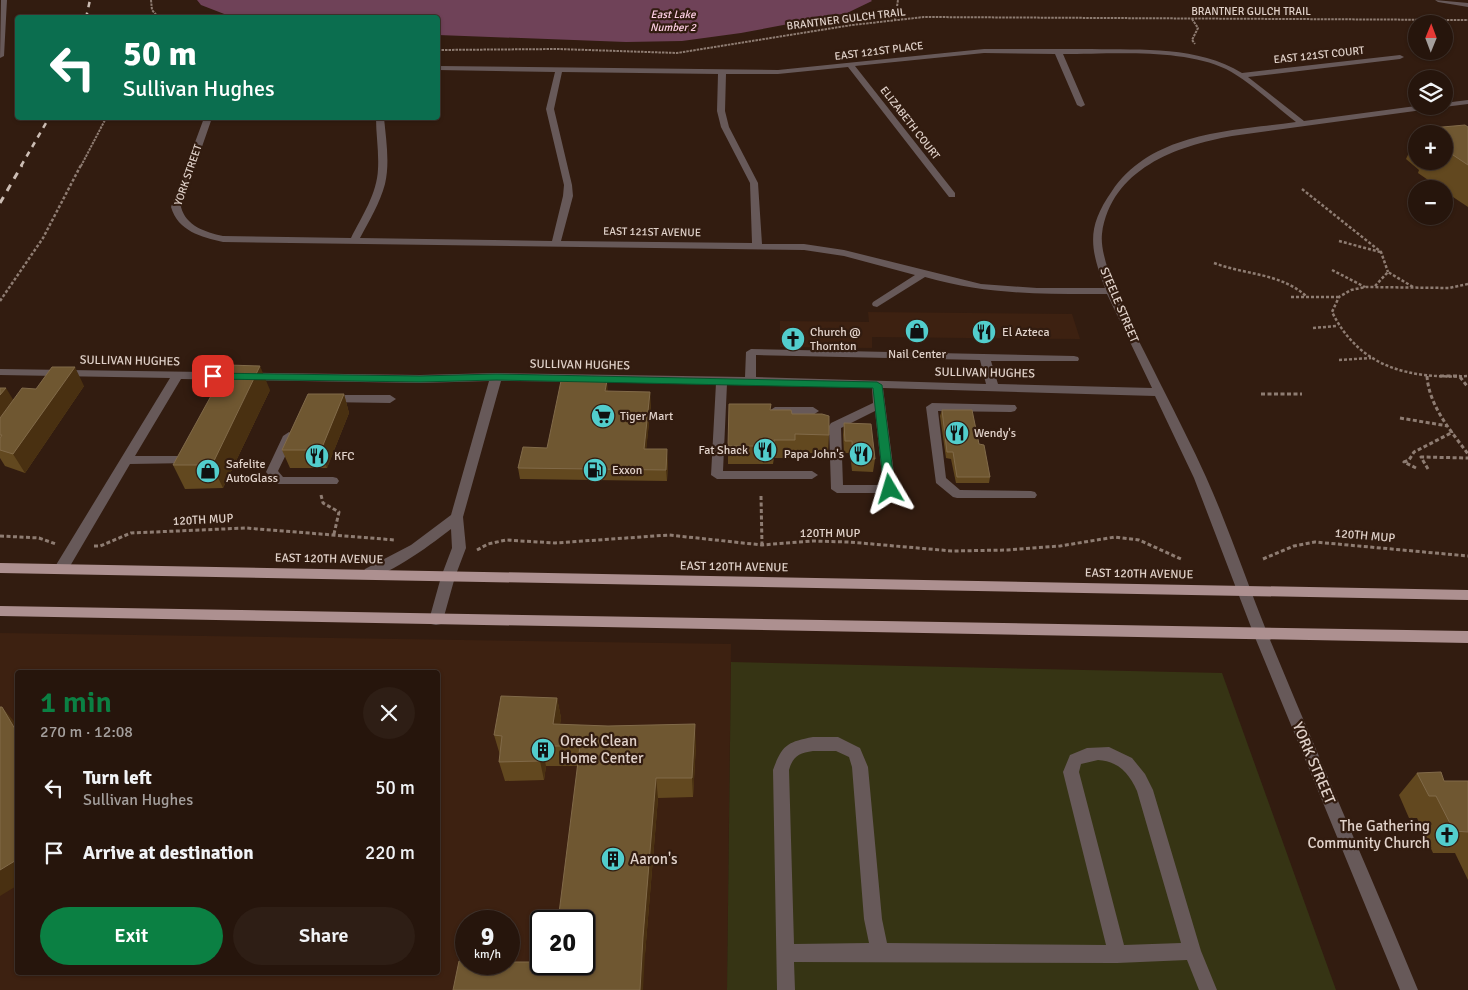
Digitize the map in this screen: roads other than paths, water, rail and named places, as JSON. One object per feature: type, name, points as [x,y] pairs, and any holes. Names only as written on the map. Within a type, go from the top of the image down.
[{"type":"main road","name":"EAST 120TH AVENUE","points":[[0,568],[1468,595]]},
{"type":"main road","points":[[0,611],[1468,638]]},
{"type":"street","points":[[0,56],[4,0]]},
{"type":"street","points":[[1438,0],[1468,5]]},
{"type":"street","points":[[1058,51],[1081,106]]},
{"type":"street","name":"EAST 121ST PLACE","points":[[440,68],[722,72],[800,71],[971,52],[1156,52],[1208,60],[1241,75],[1302,123]]},
{"type":"street","name":"EAST 121ST COURT","points":[[1241,75],[1400,57]]},
{"type":"street","name":"ELIZABETH COURT","points":[[850,66],[952,195]]},
{"type":"street","points":[[556,243],[568,196],[568,185],[550,109],[559,69]]},
{"type":"street","points":[[722,72],[720,110],[725,127],[754,183],[757,246]]},
{"type":"street","points":[[1453,104],[1468,102]]},
{"type":"street","name":"STEELE STREET","points":[[1244,591],[1203,486],[1111,291],[1102,266],[1097,237],[1100,222],[1107,203],[1131,175],[1155,156],[1186,144],[1226,135],[1302,123],[1408,110]]},
{"type":"street","name":"YORK STREET","points":[[190,228],[181,221],[176,213],[176,202],[207,120]]},
{"type":"street","points":[[354,241],[378,192],[383,175],[380,120]]},
{"type":"street","name":"EAST 121ST AVENUE","points":[[190,228],[215,238],[237,240],[804,247],[841,251],[965,284],[1002,289],[1111,291]]},
{"type":"street","points":[[878,304],[923,274]]},
{"type":"street","points":[[750,381],[751,352],[1074,359]]},
{"type":"street","points":[[985,357],[993,387]]},
{"type":"street","name":"SULLIVAN HUGHES","points":[[0,372],[178,375],[228,380],[496,377],[722,380],[1159,392]]},
{"type":"street","points":[[38,388],[49,373]]},
{"type":"street","points":[[61,569],[178,375]]},
{"type":"street","points":[[436,620],[448,577],[459,548],[457,517],[496,377]]},
{"type":"street","points":[[722,380],[724,411],[717,475],[812,474]]},
{"type":"street","points":[[877,385],[880,404],[890,489],[837,489],[835,426],[880,404]]},
{"type":"street","points":[[315,398],[390,399]]},
{"type":"street","points":[[1011,408],[932,407],[940,480],[956,494],[1032,495]]},
{"type":"street","points":[[766,411],[813,411]]},
{"type":"street","points":[[296,421],[272,472],[280,481],[333,481]]},
{"type":"street","points":[[127,460],[187,460],[196,444]]},
{"type":"street","points":[[370,574],[418,548],[457,517]]},
{"type":"street","name":"YORK STREET","points":[[1244,591],[1409,990]]},
{"type":"street","points":[[786,990],[780,770],[786,755],[796,747],[813,744],[838,744],[855,753],[860,767],[874,920],[880,952]]},
{"type":"street","points":[[1117,954],[1071,772],[1075,760],[1087,754],[1113,754],[1129,764],[1138,775],[1145,790],[1192,952],[1208,990]]},
{"type":"street","points":[[786,953],[1117,954],[1192,952]]},
{"type":"water","name":"East Lake Number 2","points":[[197,0],[872,1],[847,13],[741,33],[682,41],[626,42],[440,35],[440,15],[227,15],[201,5]]},
{"type":"railway","points":[[87,15],[90,0]]},
{"type":"railway","points":[[21,166],[48,120]]},
{"type":"railway","points":[[0,203],[22,165]]},
{"type":"place","name":"Nail Center","points":[[917,331]]},
{"type":"place","name":"El Azteca","points":[[984,332]]},
{"type":"place","name":"Church @ Thornton","points":[[793,339]]},
{"type":"place","name":"Tiger Mart","points":[[603,416]]},
{"type":"place","name":"Wendy's","points":[[957,433]]},
{"type":"place","name":"Fat Shack","points":[[765,450]]},
{"type":"place","name":"Papa John's","points":[[861,454]]},
{"type":"place","name":"KFC","points":[[317,456]]},
{"type":"place","name":"Exxon","points":[[595,470]]},
{"type":"place","name":"Safelite AutoGlass","points":[[208,471]]},
{"type":"place","name":"Oreck Clean Home Center","points":[[543,750]]},
{"type":"place","name":"The Gathering Community Church","points":[[1447,835]]},
{"type":"place","name":"Aaron's","points":[[613,859]]}]
